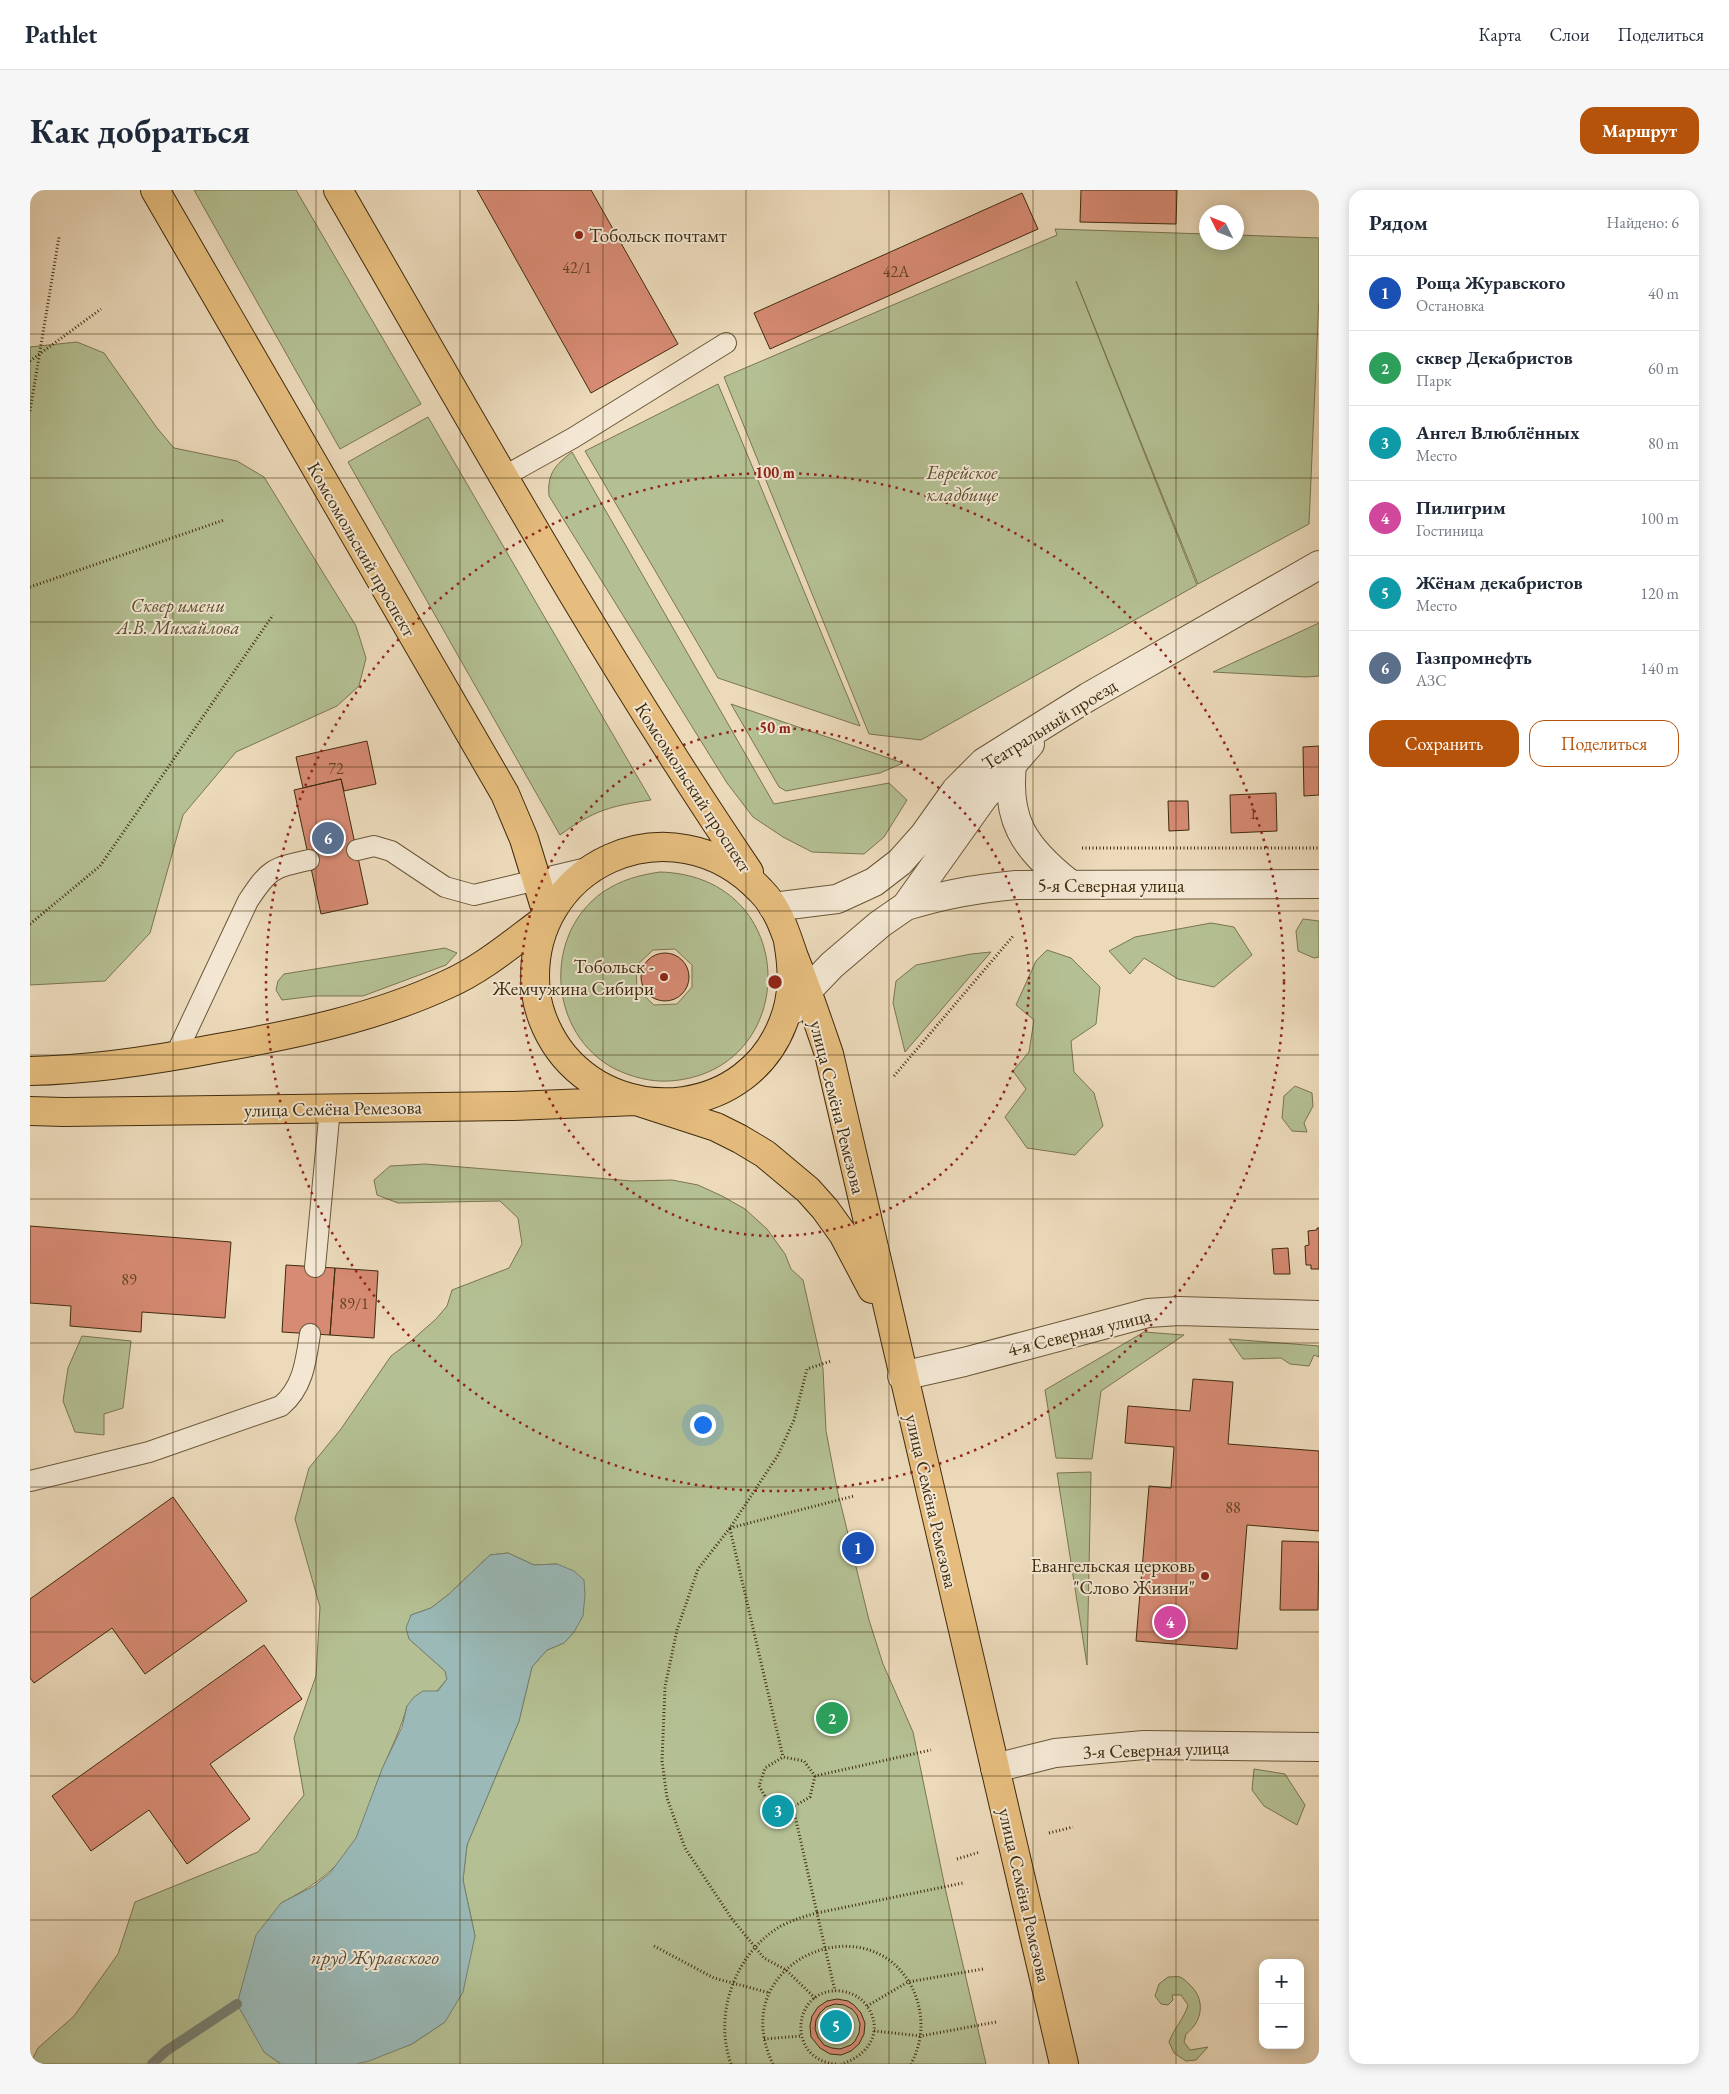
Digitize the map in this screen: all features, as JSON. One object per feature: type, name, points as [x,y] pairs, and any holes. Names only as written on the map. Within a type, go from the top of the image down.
[{"type":"main road","name":"Комсомольский проспект","points":[[154,190],[505,794],[524,839],[548,917]]},
{"type":"main road","name":"Комсомольский проспект","points":[[338,190],[503,477],[661,740],[768,899],[788,940]]},
{"type":"main road","points":[[768,899],[727,862],[706,853],[684,848],[661,846],[637,849],[615,856],[595,866],[576,880],[561,897],[548,917],[536,953],[537,1002],[545,1025],[556,1047],[572,1066],[591,1082],[613,1093],[716,1127],[765,1154],[808,1190],[843,1234],[866,1273],[894,1340]]},
{"type":"main road","points":[[30,1071],[63,1071],[175,1056],[292,1035],[374,1012],[426,993],[469,973],[548,917]]},
{"type":"main road","points":[[636,1101],[670,1104],[694,1100],[716,1092],[738,1080],[756,1065],[771,1046],[783,1024],[790,1001],[792,977],[788,940]]},
{"type":"main road","name":"улица Семёна Ремезова","points":[[788,940],[829,1054],[902,1376],[1064,2064]]},
{"type":"main road","name":"улица Семёна Ремезова","points":[[30,1111],[514,1106],[636,1101]]},
{"type":"street","name":"Театральный проезд","points":[[768,899],[836,899],[874,882],[900,862],[924,835],[956,790],[984,762],[1014,754],[1045,726],[1088,697],[1319,565]]},
{"type":"street","points":[[1014,754],[1011,788],[1015,817],[1028,846],[1070,884]]},
{"type":"street","points":[[783,1024],[807,991],[837,960],[880,924],[906,906],[1014,754]]},
{"type":"street","name":"5-я Северная улица","points":[[906,906],[943,895],[975,889],[1016,885],[1319,884]]},
{"type":"street","name":"4-я Северная улица","points":[[902,1376],[964,1362],[1148,1313],[1179,1311],[1319,1315]]},
{"type":"street","name":"3-я Северная улица","points":[[995,1768],[1055,1753],[1144,1745],[1319,1747]]},
{"type":"lane","points":[[503,477],[573,438],[726,343]]},
{"type":"lane","points":[[357,850],[374,846],[391,851],[445,887],[474,896],[595,866]]},
{"type":"lane","points":[[175,1056],[248,901],[263,878],[280,866],[310,860]]},
{"type":"lane","points":[[315,1267],[330,1108]]},
{"type":"lane","points":[[30,1481],[148,1452],[281,1406],[292,1397],[298,1384],[310,1334]]},
{"type":"path","points":[[30,411],[59,237]]},
{"type":"path","points":[[30,361],[101,309]]},
{"type":"path","points":[[30,587],[224,520]]},
{"type":"path","points":[[30,924],[100,866],[273,615]]},
{"type":"path","points":[[1082,848],[1319,848]]},
{"type":"path","points":[[894,1076],[1014,935]]},
{"type":"path","points":[[815,1998],[786,1970],[764,1958],[732,1919],[685,1848],[667,1798],[662,1761],[665,1687],[676,1630],[698,1569],[730,1528],[778,1455],[794,1420],[807,1369],[830,1361]]},
{"type":"path","points":[[730,1528],[854,1496]]},
{"type":"path","points":[[730,1528],[783,1757]]},
{"type":"path","points":[[815,1776],[931,1750]]},
{"type":"path","points":[[783,1757],[804,1761],[815,1776],[810,1797],[792,1807],[770,1803],[760,1786],[765,1768],[783,1757]]},
{"type":"path","points":[[792,1807],[835,1991]]},
{"type":"path","points":[[1049,1833],[1073,1827]]},
{"type":"path","points":[[957,1859],[980,1852]]},
{"type":"path","points":[[731,2064],[726,2045],[725,2018],[733,1983],[742,1966],[756,1948],[780,1927],[817,1913],[963,1883]]},
{"type":"path","points":[[654,1946],[714,1978],[770,1993]]},
{"type":"path","points":[[772,2064],[764,2039],[763,2020],[770,1993],[786,1970],[800,1958],[825,1948],[846,1946],[873,1953],[897,1968],[908,1982],[920,2008],[921,2036],[912,2064]]},
{"type":"path","points":[[867,2006],[908,1982],[983,1969]]},
{"type":"path","points":[[836,2064],[827,2064],[806,2048],[801,2036],[800,2026],[802,2015],[815,1998],[835,1991],[848,1992],[859,1997],[867,2006],[873,2018],[874,2031],[870,2043],[863,2054],[852,2061],[841,2064]]},
{"type":"path","points":[[874,2031],[921,2036],[996,2022]]},
{"type":"path","points":[[764,2039],[801,2036]]},
{"type":"green space","points":[[194,190],[296,190],[421,404],[340,449]]},
{"type":"green space","name":"Еврейское кладбище","points":[[1055,229],[1199,234],[1199,250],[1244,250],[1244,235],[1319,238],[1319,297],[1309,524],[1198,584],[1076,281],[1197,585],[921,740],[869,734],[724,377],[1057,235]]},
{"type":"green space","name":"Сквер имени А.В. Михайлова","points":[[77,342],[104,353],[157,428],[174,448],[237,461],[264,477],[356,626],[366,658],[359,686],[337,706],[236,752],[183,815],[150,933],[105,981],[30,985],[30,347]]},
{"type":"green space","points":[[718,384],[860,726],[718,678],[585,451]]},
{"type":"green space","points":[[428,417],[651,800],[603,810],[560,835],[348,462]]},
{"type":"green space","points":[[572,452],[774,804],[889,783],[907,800],[884,837],[864,854],[812,852],[783,837],[753,817],[727,783],[549,496],[549,482],[553,471]]},
{"type":"green space","points":[[1319,623],[1319,676],[1213,672]]},
{"type":"green space","points":[[731,704],[903,763],[880,773],[786,791],[779,787]]},
{"type":"green space","points":[[660,872],[707,882],[740,905],[761,938],[768,975],[762,1012],[744,1046],[713,1070],[669,1081],[648,1080],[628,1074],[615,1069],[593,1053],[576,1033],[566,1009],[561,984],[562,958],[570,933],[583,911],[603,892],[617,884],[637,876]],"holes":[[[675,949],[692,965],[692,987],[677,1004],[654,1005],[637,989],[636,966],[653,950]]]},
{"type":"green space","points":[[1303,919],[1319,921],[1319,957],[1314,958],[1298,951],[1296,931]]},
{"type":"green space","points":[[1211,923],[1234,927],[1252,955],[1214,987],[1178,979],[1144,958],[1130,974],[1109,951],[1135,937]]},
{"type":"green space","points":[[445,948],[457,953],[446,965],[363,996],[315,996],[282,1000],[276,990],[278,981],[284,974]]},
{"type":"green space","points":[[1047,950],[1071,958],[1100,987],[1096,1024],[1071,1041],[1074,1072],[1094,1093],[1103,1126],[1075,1155],[1027,1148],[1005,1117],[1026,1089],[1013,1071],[1029,1052],[1034,1020],[1016,1005],[1036,961]]},
{"type":"green space","points":[[991,952],[905,1052],[893,1003],[896,981],[916,965]]},
{"type":"green space","points":[[1295,1086],[1312,1093],[1313,1106],[1304,1123],[1307,1132],[1292,1131],[1282,1118],[1284,1096]]},
{"type":"green space","points":[[425,1164],[632,1181],[672,1180],[698,1185],[745,1209],[767,1229],[785,1254],[791,1269],[803,1280],[823,1369],[826,1431],[837,1489],[869,1620],[883,1664],[913,1732],[946,1892],[986,2064],[356,2064],[412,2044],[445,2022],[475,1936],[463,1880],[467,1845],[519,1721],[532,1667],[547,1650],[564,1643],[574,1632],[557,1564],[534,1565],[508,1553],[490,1555],[449,1594],[431,1608],[411,1615],[409,1639],[445,1671],[447,1679],[437,1691],[407,1706],[363,1824],[348,1851],[332,1869],[314,1884],[281,1903],[264,2052],[281,2064],[30,2064],[38,2048],[74,2016],[118,1954],[135,1902],[258,1852],[304,1795],[294,1738],[316,1676],[320,1607],[295,1519],[309,1468],[341,1429],[391,1356],[436,1319],[447,1306],[452,1290],[509,1268],[522,1244],[518,1218],[500,1201],[398,1203],[377,1195],[374,1180],[390,1166]]},
{"type":"green space","points":[[1144,1332],[1184,1335],[1101,1391],[1092,1459],[1056,1458],[1045,1390]]},
{"type":"green space","points":[[82,1336],[131,1341],[123,1408],[104,1414],[104,1435],[75,1432],[63,1401],[68,1368]]},
{"type":"green space","points":[[1229,1339],[1319,1346],[1319,1357],[1314,1355],[1309,1366],[1290,1364],[1281,1358],[1243,1359]]},
{"type":"green space","points":[[1091,1472],[1087,1665],[1057,1473]]},
{"type":"green space","points":[[1254,1769],[1285,1774],[1305,1805],[1297,1825],[1264,1806],[1252,1790]]},
{"type":"green space","points":[[1168,1977],[1182,1978],[1198,1996],[1200,2003],[1199,2016],[1192,2029],[1186,2034],[1184,2042],[1190,2050],[1208,2047],[1196,2060],[1186,2061],[1174,2053],[1169,2042],[1188,2005],[1181,1995],[1172,1995],[1173,2000],[1168,2005],[1161,2004],[1155,1996],[1159,1984]]},
{"type":"water","name":"пруд Журавского","points":[[508,1553],[534,1565],[557,1564],[574,1571],[584,1580],[583,1616],[574,1632],[564,1643],[547,1650],[532,1667],[519,1721],[467,1845],[463,1880],[475,1936],[463,1992],[445,2022],[412,2044],[369,2061],[356,2064],[281,2064],[264,2052],[237,2004],[256,1935],[281,1903],[314,1886],[330,1873],[356,1838],[382,1769],[402,1727],[407,1706],[414,1697],[423,1691],[438,1691],[447,1679],[445,1671],[409,1639],[406,1628],[411,1615],[431,1608],[449,1594],[490,1555]]},
{"type":"building","points":[[477,190],[591,190],[678,344],[591,393]]},
{"type":"building","points":[[1081,190],[1177,190],[1176,224],[1080,222]]},
{"type":"building","points":[[1022,193],[1038,229],[770,349],[754,313]]},
{"type":"building","points":[[367,741],[376,784],[344,791],[341,779],[303,788],[296,757]]},
{"type":"building","points":[[1319,746],[1319,795],[1304,796],[1303,747]]},
{"type":"building","points":[[341,779],[368,904],[321,914],[294,790]]},
{"type":"building","points":[[1276,793],[1277,831],[1231,833],[1230,795]]},
{"type":"building","points":[[1168,801],[1188,801],[1189,830],[1169,831]]},
{"type":"building","points":[[665,953],[674,955],[682,960],[687,968],[689,977],[687,986],[682,994],[674,999],[665,1001],[656,999],[648,994],[643,986],[641,977],[643,968],[648,960],[656,955]]},
{"type":"building","points":[[30,1226],[231,1242],[225,1318],[142,1312],[141,1332],[70,1326],[71,1306],[30,1303]]},
{"type":"building","points":[[1319,1228],[1319,1269],[1311,1269],[1311,1265],[1306,1265],[1305,1246],[1309,1245],[1308,1231],[1317,1230]]},
{"type":"building","points":[[1288,1248],[1290,1274],[1274,1274],[1272,1249]]},
{"type":"building","points":[[286,1265],[335,1268],[330,1335],[282,1332]]},
{"type":"building","points":[[335,1268],[378,1271],[374,1338],[330,1335]]},
{"type":"building","points":[[1193,1379],[1233,1382],[1228,1444],[1319,1451],[1319,1531],[1247,1525],[1237,1649],[1136,1641],[1149,1486],[1171,1488],[1174,1447],[1125,1443],[1128,1406],[1190,1411]]},
{"type":"building","points":[[173,1497],[247,1601],[145,1674],[112,1628],[34,1683],[30,1678],[30,1599]]},
{"type":"building","points":[[858,1534],[865,1561],[857,1563],[850,1536]]},
{"type":"building","points":[[1282,1541],[1319,1542],[1318,1610],[1280,1610]]},
{"type":"building","points":[[264,1645],[302,1699],[210,1764],[250,1819],[187,1864],[149,1810],[91,1851],[52,1796]]},
{"type":"building","points":[[837,1999],[848,2001],[861,2013],[865,2023],[864,2034],[859,2044],[851,2051],[841,2055],[830,2054],[820,2048],[811,2037],[810,2026],[812,2016],[818,2007],[827,2001]],"holes":[[[835,2004],[844,2005],[852,2009],[857,2015],[860,2024],[859,2033],[851,2045],[840,2049],[824,2045],[815,2029],[816,2020],[826,2007]]]},
{"type":"waterway","points":[[152,2064],[166,2051],[237,2004]]},
{"type":"place","name":"Тобольск почтамт","points":[[579,235]]},
{"type":"place","name":"Газпромнефть","points":[[328,838]]},
{"type":"place","name":"Тобольск - Жемчужина Сибири","points":[[664,977]]},
{"type":"place","name":"Роща Журавского","points":[[858,1548]]},
{"type":"place","name":"Евангельская церковь \"Слово Жизни\"","points":[[1205,1576]]},
{"type":"place","name":"Пилигрим","points":[[1170,1622]]},
{"type":"place","name":"сквер Декабристов","points":[[832,1718]]},
{"type":"place","name":"Ангел Влюблённых","points":[[778,1811]]},
{"type":"place","name":"Жёнам декабристов","points":[[836,2026]]}]
